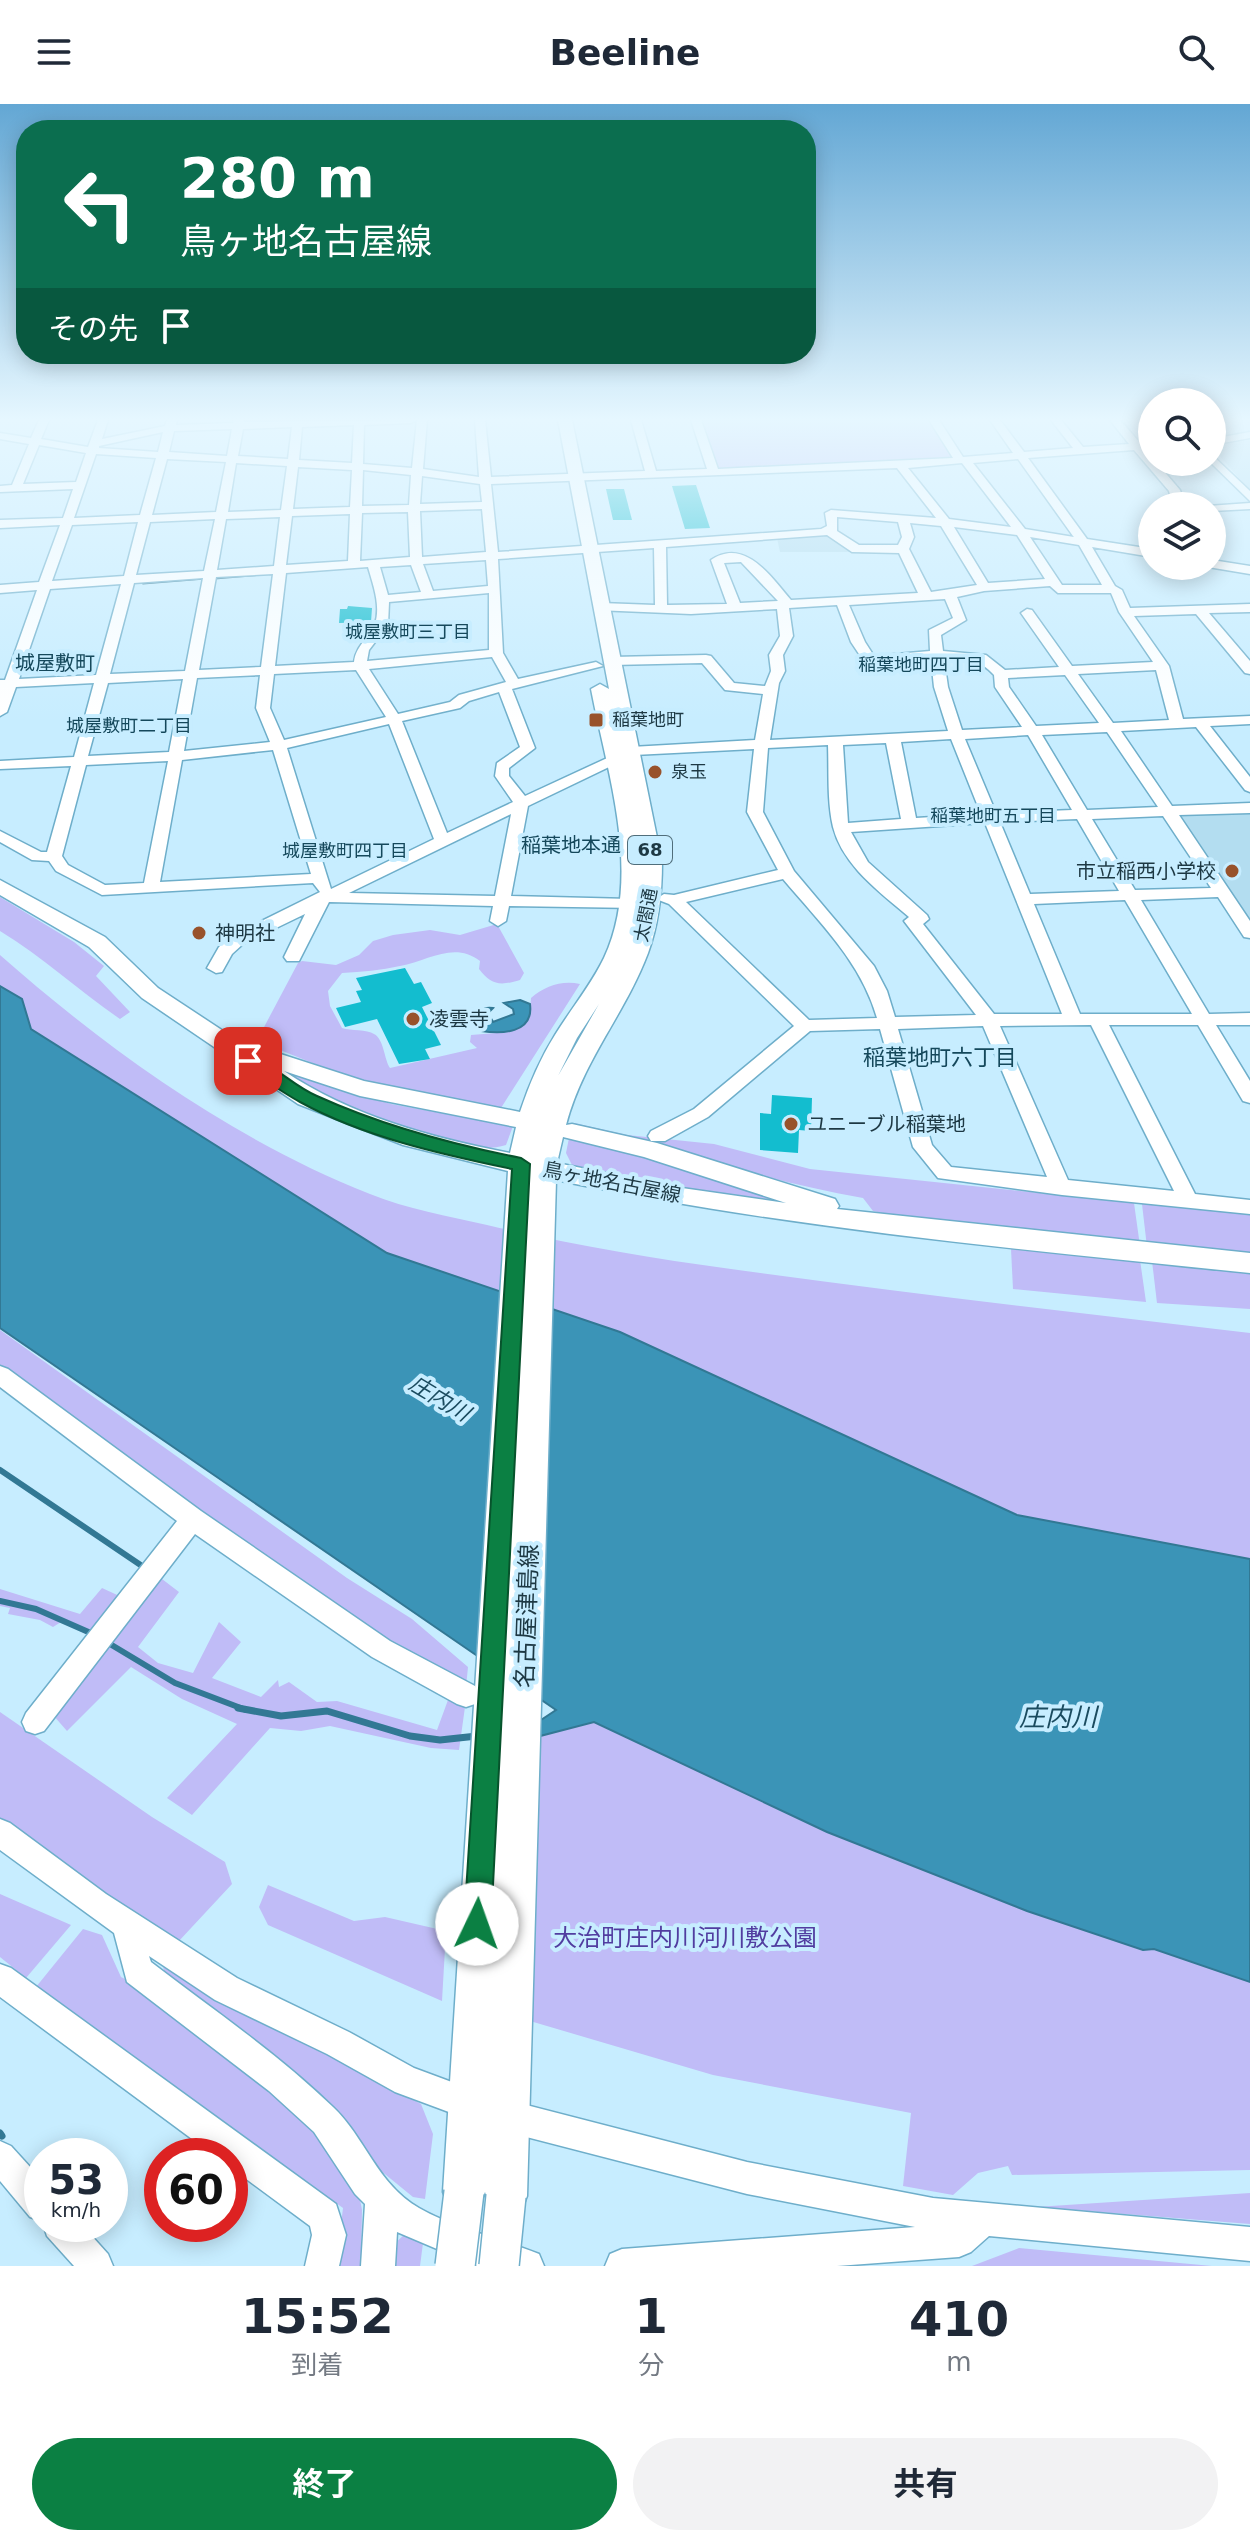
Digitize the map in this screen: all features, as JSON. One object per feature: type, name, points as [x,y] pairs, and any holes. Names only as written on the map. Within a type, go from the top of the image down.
[{"type":"main road","name":"太閤通","points":[[529,1204],[532,1166],[525,1137],[546,1077],[574,1023],[608,973],[641,901],[631,863],[622,754],[577,521]]},
{"type":"main road","name":"太閤通","points":[[583,551],[601,607],[604,663]]},
{"type":"main road","name":"鳥ヶ地名古屋線","points":[[0,886],[97,942],[150,993],[307,1098],[341,1114],[455,1151],[690,1198],[926,1230],[1250,1263]]},
{"type":"main road","points":[[206,1033],[327,1079],[443,1107],[515,1119]]},
{"type":"main road","points":[[572,1132],[648,1149],[849,1214],[926,1230]]},
{"type":"main road","name":"名古屋津島線","points":[[468,2103],[529,1204]]},
{"type":"main road","name":"名古屋津島線","points":[[509,2117],[529,1204]]},
{"type":"main road","name":"68","points":[[455,2266],[464,2192],[468,2103]]},
{"type":"main road","name":"68","points":[[499,2266],[509,2117]]},
{"type":"street","points":[[0,524],[96,521]]},
{"type":"street","points":[[145,521],[54,856],[62,868],[102,890],[320,878]]},
{"type":"street","points":[[151,888],[220,521]]},
{"type":"street","points":[[286,521],[263,708],[279,745],[323,896],[293,957]]},
{"type":"street","points":[[354,565],[356,521]]},
{"type":"street","points":[[414,521],[416,562],[428,594]]},
{"type":"street","points":[[488,521],[495,589],[496,653],[528,748],[502,766],[502,776],[521,802],[498,921]]},
{"type":"street","points":[[0,589],[737,539],[828,530],[833,528],[832,521]]},
{"type":"street","points":[[904,521],[908,537],[903,549],[926,596]]},
{"type":"street","points":[[944,521],[984,587]]},
{"type":"street","points":[[956,521],[1138,549]]},
{"type":"street","points":[[1011,521],[1058,589],[1116,590],[1125,612],[1162,666],[1177,724]]},
{"type":"street","points":[[1068,521],[1110,589]]},
{"type":"street","points":[[0,712],[5,683],[68,522]]},
{"type":"street","points":[[828,530],[856,549],[903,549]]},
{"type":"street","points":[[737,539],[744,558],[757,569],[784,604],[788,633],[785,644],[776,655],[778,671],[771,691],[753,804],[787,873],[865,966],[878,991],[923,1147],[945,1173],[1250,1207]]},
{"type":"street","points":[[660,545],[661,607]]},
{"type":"street","points":[[735,607],[717,560],[744,558]]},
{"type":"street","points":[[373,564],[383,599],[381,625],[362,650],[360,666],[393,717],[442,839]]},
{"type":"street","points":[[1244,569],[1250,583]]},
{"type":"street","points":[[601,607],[691,610],[842,602],[950,595],[984,587],[1052,582]]},
{"type":"street","points":[[383,599],[495,589]]},
{"type":"street","points":[[950,595],[960,620],[934,633],[941,687],[957,736],[1073,1020]]},
{"type":"street","points":[[842,602],[858,642],[870,660],[936,656],[981,658],[1001,674],[1002,687],[1033,732],[1250,1097]]},
{"type":"street","points":[[1125,612],[1250,608]]},
{"type":"street","points":[[1199,609],[1250,670]]},
{"type":"street","points":[[1027,613],[1111,728],[1250,933]]},
{"type":"street","points":[[5,683],[360,666],[496,653]]},
{"type":"street","points":[[0,765],[177,756],[279,745],[455,705],[464,698],[509,685],[604,663],[706,659],[730,687],[771,691]]},
{"type":"street","points":[[1001,674],[1162,666]]},
{"type":"street","points":[[216,968],[225,951],[237,940],[622,754],[762,743],[1250,720]]},
{"type":"street","points":[[1200,723],[1250,787]]},
{"type":"street","points":[[892,738],[898,755],[909,822]]},
{"type":"street","points":[[835,740],[842,828],[846,840],[871,873],[916,920],[989,1020],[1062,1188]]},
{"type":"street","points":[[842,828],[909,822],[1250,808]]},
{"type":"street","points":[[0,836],[38,857],[54,856]]},
{"type":"street","points":[[323,896],[504,901],[674,900],[787,873]]},
{"type":"street","points":[[1024,899],[1223,892]]},
{"type":"street","points":[[674,900],[805,1026]]},
{"type":"street","points":[[658,1136],[701,1113],[805,1026],[989,1020],[1250,1019]]},
{"type":"street","points":[[1097,1020],[1189,1201]]},
{"type":"street","points":[[0,1375],[192,1518],[381,1649],[466,1695]]},
{"type":"street","points":[[35,1722],[71,1672],[179,1539],[192,1518]]},
{"type":"street","points":[[0,1833],[126,1923],[226,1989],[338,2043],[406,2081],[509,2117],[747,2178],[933,2214],[1250,2244]]},
{"type":"street","points":[[126,1923],[138,1971],[280,2080],[325,2121],[366,2183],[406,2219],[491,2255],[527,2266]]},
{"type":"street","points":[[0,1979],[324,2216],[329,2235],[322,2266]]},
{"type":"street","points":[[0,2157],[24,2184]]},
{"type":"street","points":[[378,2266],[382,2197]]},
{"type":"street","points":[[622,2266],[959,2240],[984,2218]]},
{"type":"street","points":[[75,2242],[96,2266]]},
{"type":"shaded area","points":[[831,534],[850,552],[780,552],[777,538]]},
{"type":"shaded area","name":"市立稲西小学校","points":[[1250,813],[1250,925],[1176,816]]},
{"type":"green space","points":[[0,897],[74,942],[104,966],[96,976],[130,1012],[120,1019],[0,931]]},
{"type":"green space","points":[[497,924],[524,973],[520,980],[507,983],[492,981],[479,969],[480,961],[470,955],[451,952],[410,964],[342,973],[328,991],[330,1006],[342,1028],[371,1032],[377,1037],[390,1068],[477,1048],[470,1042],[471,1035],[496,1033],[530,1011],[531,998],[542,990],[560,984],[580,984],[501,1108],[483,1107],[350,1078],[265,1044],[256,1033],[263,1029],[298,963],[302,961],[336,965],[359,955],[373,941],[393,935],[430,930],[460,935]]},
{"type":"green space","points":[[0,955],[85,1026],[175,1091],[270,1148],[398,1204],[548,1238],[669,1260],[926,1295],[1250,1333],[1250,1559],[1017,1515],[620,1332],[387,1253],[31,1029],[22,999],[0,986]]},
{"type":"green space","points":[[286,1072],[391,1104],[513,1126],[506,1145],[484,1148],[456,1145],[394,1126],[332,1098]]},
{"type":"green space","points":[[574,1123],[627,1135],[714,1144],[810,1169],[1134,1203],[1140,1246],[926,1223],[873,1211],[863,1198],[754,1174],[574,1126]]},
{"type":"green space","points":[[569,1138],[646,1155],[801,1207],[679,1190],[573,1167],[566,1153]]},
{"type":"green space","points":[[1142,1204],[1250,1214],[1250,1256],[1147,1247]]},
{"type":"green space","points":[[1011,1249],[1140,1260],[1146,1302],[1013,1289]]},
{"type":"green space","points":[[1152,1261],[1250,1270],[1250,1309],[1157,1303]]},
{"type":"green space","points":[[0,1330],[347,1578],[412,1619],[468,1667],[466,1687],[404,1654],[0,1372]]},
{"type":"green space","points":[[162,1579],[179,1592],[138,1647],[158,1663],[193,1673],[219,1622],[241,1642],[212,1678],[261,1697],[278,1680],[279,1687],[289,1682],[317,1702],[337,1701],[437,1730],[448,1700],[465,1707],[459,1750],[431,1748],[330,1726],[301,1731],[270,1728],[192,1815],[167,1798],[237,1724],[182,1699],[131,1667],[67,1731],[53,1715],[154,1580]]},
{"type":"green space","points":[[102,1588],[126,1599],[92,1637],[61,1622],[53,1627],[40,1620],[8,1614],[10,1608],[0,1606],[0,1589],[80,1614]]},
{"type":"green space","points":[[0,1712],[152,1817],[225,1862],[232,1884],[178,1942],[72,1875],[0,1821]]},
{"type":"green space","name":"大治町庄内川河川敷公園","points":[[594,1722],[827,1832],[1027,1911],[1250,1982],[1250,2170],[1012,2175],[1008,2166],[978,2173],[953,2195],[903,2186],[911,2113],[713,2075],[530,2021],[540,1736]]},
{"type":"green space","points":[[268,1885],[354,1921],[385,1917],[446,1931],[442,2001],[268,1925],[259,1907]]},
{"type":"green space","points":[[0,1894],[71,1925],[26,1978],[0,1957]]},
{"type":"green space","points":[[83,1929],[102,1935],[121,1977],[157,1996],[295,2107],[358,2189],[362,2210],[361,2266],[336,2266],[343,2208],[36,1987]]},
{"type":"green space","points":[[163,1967],[421,2104],[433,2134],[425,2199],[413,2197],[375,2166],[304,2079],[165,1973]]},
{"type":"green space","points":[[1250,2193],[1250,2224],[1036,2207]]},
{"type":"green space","points":[[406,2233],[423,2243],[420,2266],[392,2266],[391,2247]]},
{"type":"green space","points":[[1019,2248],[1212,2266],[972,2266]]},
{"type":"water","name":"庄内川","points":[[0,986],[22,999],[31,1029],[387,1253],[620,1332],[1017,1515],[1250,1559],[1250,1982],[1027,1911],[827,1832],[594,1722],[540,1736],[532,1726],[556,1710],[0,1328]]},
{"type":"water","points":[[520,1000],[530,1004],[530,1014],[522,1027],[506,1032],[489,1032],[481,1031],[474,1023],[478,1013],[486,1008],[493,1008],[488,1013],[493,1022],[514,1014],[513,1009],[504,1003]]},
{"type":"building","points":[[683,521],[708,521],[710,528],[685,529]]},
{"type":"building","points":[[348,606],[372,608],[371,622],[339,623],[340,609],[347,609]]},
{"type":"building","name":"凌雲寺","points":[[405,968],[414,984],[421,982],[432,1003],[422,1007],[441,1045],[425,1049],[430,1059],[399,1064],[377,1019],[345,1027],[336,1008],[361,1002],[356,991],[362,990],[356,978]]},
{"type":"building","name":"ユニーブル稲葉地","points":[[772,1095],[812,1098],[811,1131],[799,1130],[798,1153],[760,1150],[760,1113],[771,1114]]},
{"type":"waterway","points":[[215,578],[262,574]]},
{"type":"waterway","points":[[143,583],[205,578]]},
{"type":"waterway","points":[[0,1470],[145,1568]]},
{"type":"waterway","points":[[0,1601],[36,1609],[93,1634]]},
{"type":"waterway","points":[[105,1641],[175,1683],[243,1709]]},
{"type":"waterway","points":[[238,1708],[243,1709]]},
{"type":"waterway","points":[[243,1709],[281,1716],[327,1711],[410,1736],[440,1740],[477,1736]]},
{"type":"place","name":"稲葉地町","points":[[596,720]]},
{"type":"place","name":"泉玉","points":[[655,772]]},
{"type":"place","name":"市立稲西小学校","points":[[1232,871]]},
{"type":"place","name":"神明社","points":[[199,933]]},
{"type":"place","name":"凌雲寺","points":[[413,1019]]},
{"type":"place","name":"ユニーブル稲葉地","points":[[791,1124]]},
{"type":"district","name":"城屋敷町三丁目","points":[[408,632]]},
{"type":"district","name":"城屋敷町","points":[[55,663]]},
{"type":"district","name":"稲葉地町四丁目","points":[[921,665]]},
{"type":"district","name":"城屋敷町二丁目","points":[[129,726]]},
{"type":"district","name":"稲葉地町五丁目","points":[[993,816]]},
{"type":"district","name":"稲葉地本通","points":[[571,845]]},
{"type":"district","name":"城屋敷町四丁目","points":[[345,851]]},
{"type":"district","name":"稲葉地町六丁目","points":[[940,1057]]},
{"type":"route","points":[[248,1061],[307,1098],[341,1114],[455,1151],[521,1164],[477,1924]]}]
